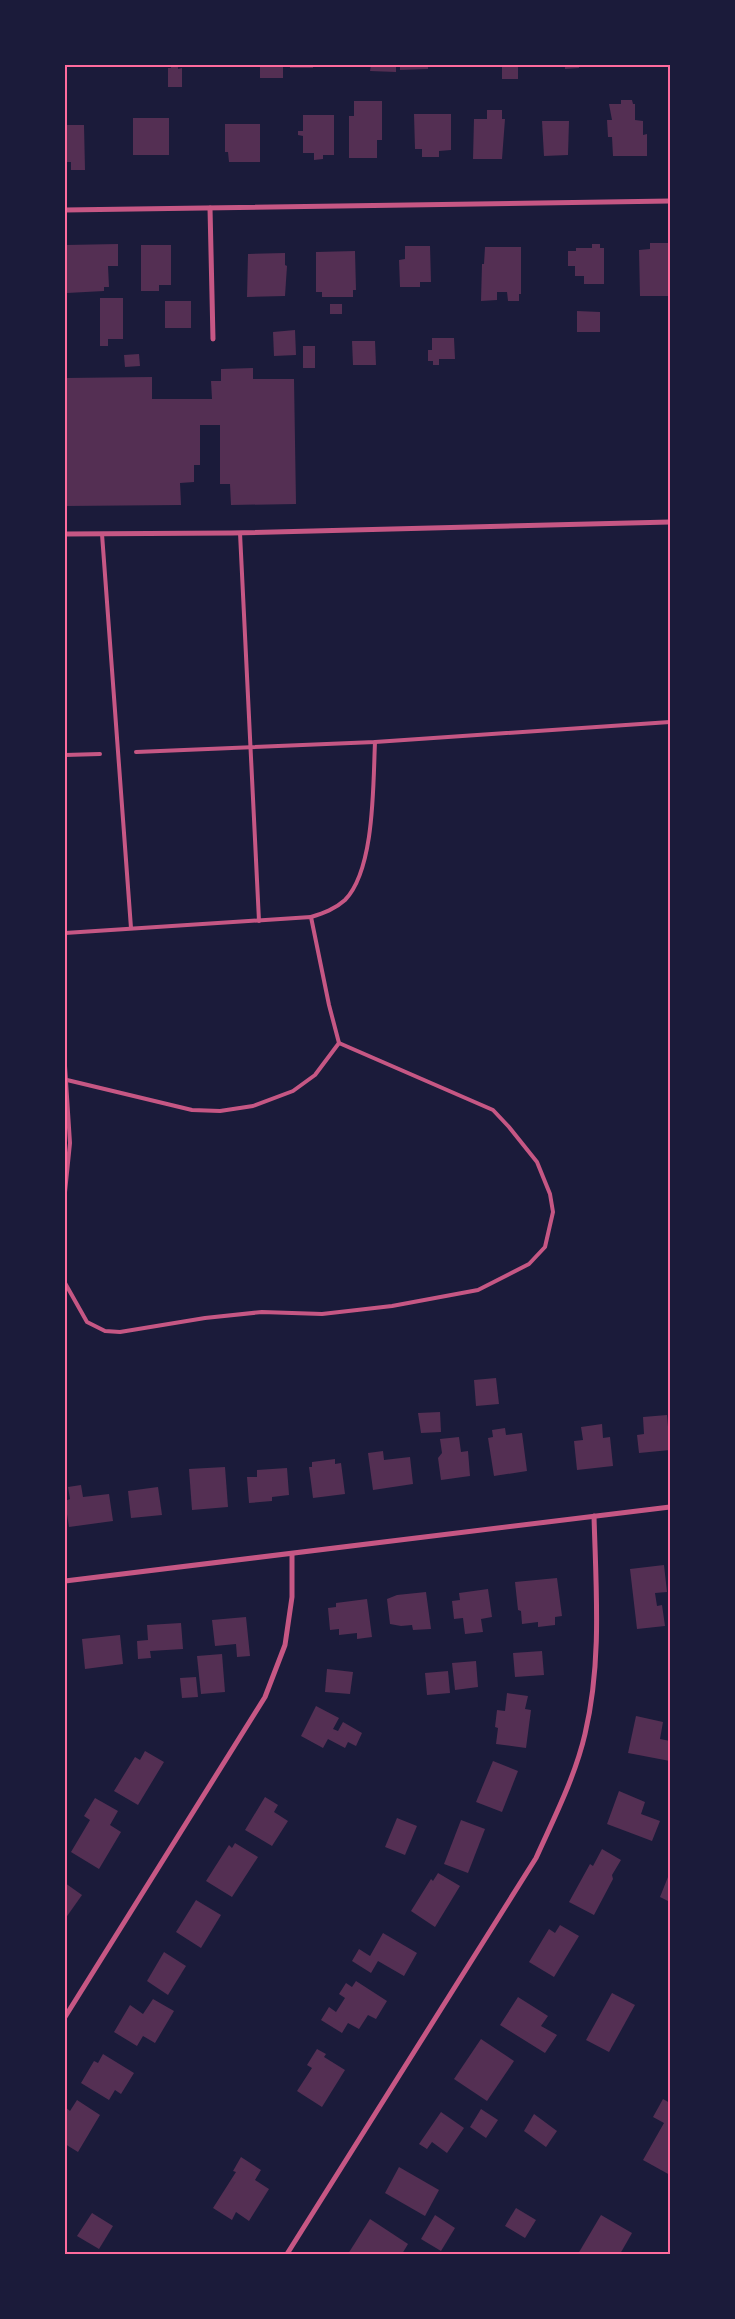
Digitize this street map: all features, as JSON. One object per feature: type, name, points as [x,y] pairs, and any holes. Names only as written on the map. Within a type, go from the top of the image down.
[{"type":"street","points":[[65,210],[670,201]]},
{"type":"street","points":[[210,208],[213,339]]},
{"type":"street","points":[[65,534],[240,533],[670,522]]},
{"type":"street","points":[[65,1581],[670,1507]]},
{"type":"street","points":[[286,2254],[536,1858],[563,1798],[585,1734],[594,1675],[597,1624],[594,1516]]},
{"type":"street","points":[[65,2017],[265,1697],[285,1645],[292,1597],[292,1554]]},
{"type":"lane","points":[[240,533],[259,921]]},
{"type":"lane","points":[[102,534],[131,928]]},
{"type":"lane","points":[[136,752],[375,742],[670,722]]},
{"type":"lane","points":[[65,932],[311,918],[329,912],[345,899],[358,881],[367,849],[375,742]]},
{"type":"lane","points":[[65,755],[100,754]]},
{"type":"lane","points":[[311,918],[328,1005],[339,1043]]},
{"type":"lane","points":[[67,1080],[192,1110],[220,1111],[253,1106],[293,1091],[315,1075],[339,1043]]},
{"type":"lane","points":[[65,1283],[86,1322],[105,1331],[120,1332],[205,1318],[262,1312],[322,1314],[392,1306],[478,1290],[529,1264],[544,1247],[553,1212],[550,1194],[537,1162],[510,1127],[493,1110],[339,1043]]},
{"type":"lane","points":[[65,1066],[70,1143],[65,1192]]},
{"type":"building","points":[[171,65],[178,65],[178,69],[182,68],[182,87],[168,87],[168,68],[171,68]]},
{"type":"building","points":[[260,65],[283,65],[283,78],[260,78]]},
{"type":"building","points":[[290,65],[313,65],[313,68],[290,68]]},
{"type":"building","points":[[371,65],[396,65],[396,72],[370,71]]},
{"type":"building","points":[[400,65],[428,65],[428,69],[400,70]]},
{"type":"building","points":[[502,65],[518,65],[518,79],[502,79]]},
{"type":"building","points":[[565,65],[579,65],[579,68],[565,69]]},
{"type":"building","points":[[621,100],[632,100],[633,104],[635,104],[635,120],[643,121],[643,135],[647,134],[647,156],[613,156],[612,137],[608,137],[607,120],[612,120],[609,104],[621,104]]},
{"type":"building","points":[[354,101],[382,101],[382,140],[377,140],[377,158],[349,158],[349,116],[354,116]]},
{"type":"building","points":[[487,110],[502,110],[502,119],[505,119],[502,159],[473,159],[474,119],[487,119]]},
{"type":"building","points":[[414,114],[451,114],[451,150],[439,151],[439,157],[422,157],[422,149],[415,149]]},
{"type":"building","points":[[303,115],[334,115],[334,155],[323,155],[323,159],[314,160],[314,153],[303,153],[303,136],[298,135],[298,131],[303,131]]},
{"type":"building","points":[[133,118],[169,118],[169,155],[133,155]]},
{"type":"building","points":[[542,121],[569,121],[568,155],[544,156]]},
{"type":"building","points":[[225,124],[260,124],[260,162],[229,162],[228,152],[225,152]]},
{"type":"building","points":[[65,125],[84,125],[85,170],[71,170],[71,162],[65,162]]},
{"type":"building","points":[[650,243],[670,243],[670,296],[640,296],[639,250],[650,249]]},
{"type":"building","points":[[118,244],[118,266],[108,266],[109,287],[104,287],[104,291],[67,293],[66,245]]},
{"type":"building","points":[[592,244],[600,244],[600,248],[604,248],[604,284],[584,284],[584,276],[575,276],[575,266],[568,266],[568,251],[576,251],[576,248],[592,248]]},
{"type":"building","points":[[141,245],[171,245],[171,285],[159,285],[159,291],[141,291]]},
{"type":"building","points":[[405,246],[430,246],[431,282],[420,282],[420,287],[400,287],[399,260],[405,259]]},
{"type":"building","points":[[485,247],[521,247],[521,294],[519,294],[519,301],[508,301],[507,292],[497,292],[497,300],[481,301],[482,264],[484,264]]},
{"type":"building","points":[[355,251],[356,290],[353,290],[353,297],[322,297],[322,292],[316,292],[316,252]]},
{"type":"building","points":[[285,253],[285,265],[287,266],[285,296],[247,297],[248,254]]},
{"type":"building","points":[[100,298],[123,298],[123,339],[108,339],[108,346],[100,346]]},
{"type":"building","points":[[165,301],[191,301],[191,328],[165,328]]},
{"type":"building","points":[[330,304],[342,304],[342,314],[330,314]]},
{"type":"building","points":[[577,311],[600,312],[600,332],[577,332]]},
{"type":"building","points":[[295,330],[296,355],[274,356],[273,332]]},
{"type":"building","points":[[432,338],[454,338],[455,359],[439,359],[439,365],[433,365],[433,361],[428,361],[428,350],[432,350]]},
{"type":"building","points":[[352,341],[375,341],[376,365],[353,365]]},
{"type":"building","points":[[303,346],[315,346],[315,368],[303,368]]},
{"type":"building","points":[[139,354],[140,366],[125,367],[124,355]]},
{"type":"building","points":[[253,368],[253,379],[294,379],[296,504],[231,505],[230,484],[220,484],[220,425],[200,425],[200,465],[194,465],[194,482],[180,483],[181,505],[65,506],[65,378],[152,377],[152,399],[212,399],[211,381],[221,381],[221,369]]},
{"type":"building","points":[[496,1378],[499,1404],[476,1406],[474,1380]]},
{"type":"building","points":[[440,1412],[441,1432],[421,1433],[418,1413]]},
{"type":"building","points":[[667,1415],[670,1450],[639,1453],[637,1435],[644,1434],[643,1417]]},
{"type":"building","points":[[602,1424],[603,1438],[610,1437],[613,1466],[577,1470],[574,1441],[583,1440],[581,1427]]},
{"type":"building","points":[[505,1428],[506,1435],[522,1433],[527,1471],[494,1476],[488,1438],[493,1437],[492,1430]]},
{"type":"building","points":[[459,1437],[461,1452],[468,1451],[470,1476],[441,1480],[438,1458],[442,1453],[440,1439]]},
{"type":"building","points":[[383,1451],[384,1460],[410,1457],[413,1484],[373,1490],[368,1453]]},
{"type":"building","points":[[335,1459],[335,1464],[341,1463],[345,1494],[313,1498],[309,1467],[312,1467],[312,1462]]},
{"type":"building","points":[[225,1467],[228,1507],[192,1510],[189,1469]]},
{"type":"building","points":[[287,1468],[289,1495],[272,1497],[272,1501],[249,1503],[247,1477],[257,1477],[257,1470]]},
{"type":"building","points":[[81,1485],[83,1497],[109,1494],[113,1521],[69,1527],[65,1501],[70,1499],[68,1487]]},
{"type":"building","points":[[158,1487],[162,1515],[131,1518],[128,1491]]},
{"type":"building","points":[[664,1565],[667,1592],[655,1593],[657,1606],[662,1605],[665,1626],[637,1629],[630,1569]]},
{"type":"building","points":[[557,1578],[562,1616],[555,1617],[555,1625],[538,1627],[538,1622],[522,1624],[521,1611],[518,1610],[515,1582]]},
{"type":"building","points":[[488,1589],[492,1617],[481,1619],[483,1632],[465,1634],[463,1618],[454,1619],[452,1601],[460,1600],[459,1593]]},
{"type":"building","points":[[426,1592],[431,1629],[413,1630],[412,1625],[390,1624],[387,1599],[397,1595]]},
{"type":"building","points":[[367,1599],[372,1637],[357,1639],[357,1633],[339,1635],[339,1629],[330,1630],[328,1608],[336,1607],[336,1603]]},
{"type":"building","points":[[246,1617],[250,1656],[237,1657],[236,1644],[215,1646],[212,1620]]},
{"type":"building","points":[[181,1623],[183,1649],[150,1651],[151,1658],[138,1659],[137,1641],[148,1640],[147,1625]]},
{"type":"building","points":[[120,1635],[123,1664],[85,1669],[82,1639]]},
{"type":"building","points":[[542,1651],[544,1675],[515,1677],[513,1653]]},
{"type":"building","points":[[222,1654],[225,1692],[201,1694],[197,1656]]},
{"type":"building","points":[[476,1661],[478,1687],[455,1690],[452,1663]]},
{"type":"building","points":[[327,1669],[353,1672],[350,1694],[325,1692]]},
{"type":"building","points":[[448,1671],[450,1693],[427,1695],[425,1673]]},
{"type":"building","points":[[196,1677],[198,1697],[182,1698],[180,1678]]},
{"type":"building","points":[[507,1693],[528,1696],[525,1709],[531,1710],[526,1748],[496,1744],[498,1728],[495,1727],[497,1710],[505,1711]]},
{"type":"building","points":[[316,1706],[339,1718],[333,1729],[338,1731],[343,1722],[362,1733],[356,1746],[348,1742],[345,1748],[328,1739],[323,1748],[301,1736]]},
{"type":"building","points":[[636,1716],[663,1722],[660,1739],[670,1741],[670,1761],[628,1753]]},
{"type":"building","points":[[145,1751],[164,1762],[138,1805],[114,1791],[135,1757],[140,1760]]},
{"type":"building","points":[[493,1761],[518,1771],[502,1812],[476,1802]]},
{"type":"building","points":[[619,1791],[645,1802],[641,1814],[660,1821],[652,1841],[607,1824]]},
{"type":"building","points":[[265,1797],[278,1805],[274,1812],[288,1821],[272,1846],[245,1830]]},
{"type":"building","points":[[95,1798],[118,1811],[110,1825],[121,1832],[99,1869],[71,1852],[90,1820],[84,1816]]},
{"type":"building","points":[[397,1818],[417,1826],[405,1855],[385,1847]]},
{"type":"building","points":[[461,1820],[485,1829],[468,1873],[444,1864]]},
{"type":"building","points":[[235,1843],[258,1857],[232,1897],[206,1881],[229,1845],[232,1848]]},
{"type":"building","points":[[602,1849],[621,1860],[594,1915],[569,1902],[590,1864],[593,1866]]},
{"type":"building","points":[[670,1872],[670,1902],[660,1897]]},
{"type":"building","points":[[438,1873],[460,1886],[435,1927],[411,1911],[431,1879],[433,1881]]},
{"type":"building","points":[[65,1883],[82,1895],[65,1919]]},
{"type":"building","points":[[196,1900],[221,1915],[201,1948],[176,1932]]},
{"type":"building","points":[[560,1925],[579,1936],[554,1977],[529,1962],[549,1929],[555,1933]]},
{"type":"building","points":[[383,1933],[417,1953],[404,1976],[378,1961],[371,1973],[352,1961],[359,1949],[370,1956]]},
{"type":"building","points":[[164,1952],[186,1966],[168,1995],[147,1981]]},
{"type":"building","points":[[356,1981],[387,2001],[376,2019],[368,2015],[359,2029],[348,2023],[342,2033],[321,2020],[329,2007],[336,2012],[345,1998],[339,1994],[346,1983],[352,1987]]},
{"type":"building","points":[[612,1993],[635,2005],[609,2052],[586,2040]]},
{"type":"building","points":[[518,1997],[548,2016],[541,2026],[557,2035],[545,2053],[500,2025]]},
{"type":"building","points":[[153,1999],[174,2011],[155,2043],[143,2036],[137,2046],[114,2032],[130,2005],[143,2014]]},
{"type":"building","points":[[481,2039],[514,2061],[487,2101],[454,2079]]},
{"type":"building","points":[[317,2049],[326,2054],[324,2057],[345,2070],[322,2107],[297,2091],[312,2068],[307,2065]]},
{"type":"building","points":[[103,2054],[134,2073],[121,2094],[115,2090],[109,2100],[81,2083],[94,2061],[98,2063]]},
{"type":"building","points":[[663,2099],[670,2103],[670,2175],[643,2160],[664,2123],[653,2117]]},
{"type":"building","points":[[77,2100],[100,2115],[78,2152],[65,2144],[65,2107],[70,2111]]},
{"type":"building","points":[[481,2109],[498,2120],[486,2138],[470,2127]]},
{"type":"building","points":[[441,2112],[464,2128],[447,2153],[432,2142],[427,2149],[419,2144]]},
{"type":"building","points":[[534,2114],[557,2131],[546,2147],[524,2131]]},
{"type":"building","points":[[241,2157],[261,2170],[255,2180],[269,2189],[249,2221],[236,2212],[232,2220],[213,2208],[236,2172],[233,2171]]},
{"type":"building","points":[[399,2167],[439,2190],[425,2216],[385,2193]]},
{"type":"building","points":[[516,2208],[536,2220],[525,2238],[505,2226]]},
{"type":"building","points":[[92,2213],[113,2226],[99,2249],[77,2236]]},
{"type":"building","points":[[435,2215],[455,2228],[441,2251],[421,2239]]},
{"type":"building","points":[[601,2215],[632,2233],[620,2254],[578,2254]]},
{"type":"building","points":[[370,2219],[408,2244],[402,2254],[348,2254]]}]
